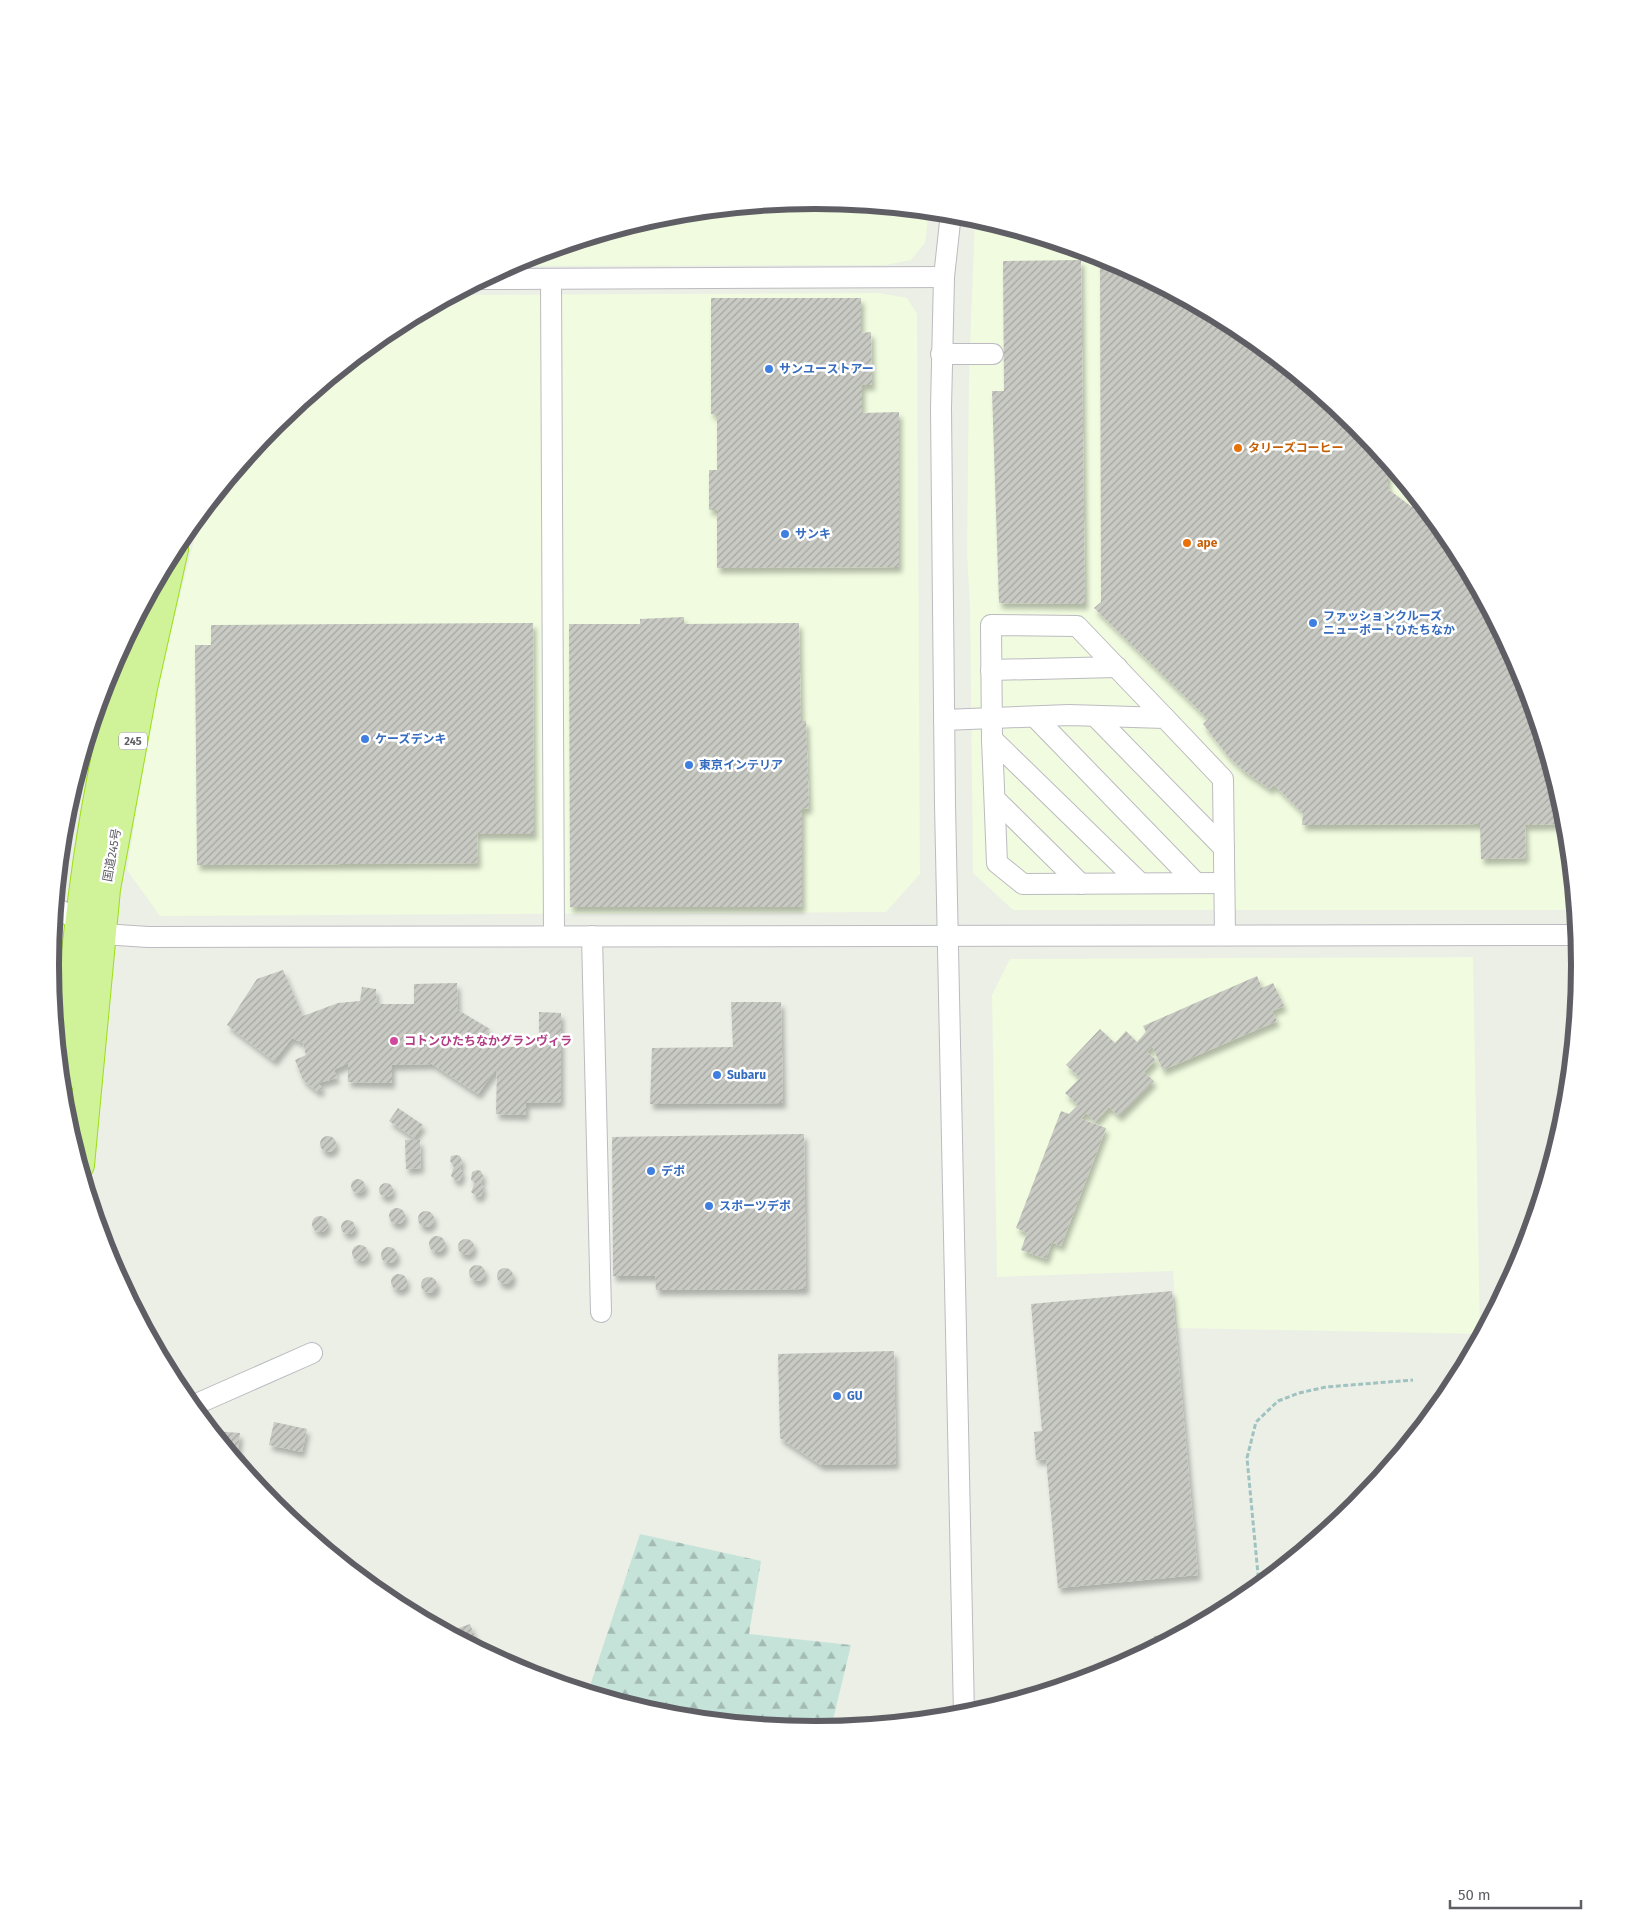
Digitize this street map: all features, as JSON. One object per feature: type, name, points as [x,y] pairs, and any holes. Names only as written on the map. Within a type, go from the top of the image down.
[{"type":"highway","name":"国道245号","points":[[65,1061],[91,928],[106,890],[130,756],[169,572]]},
{"type":"highway","name":"国道245号","points":[[81,1145],[91,928],[106,751],[128,651]]},
{"type":"street","points":[[950,221],[944,277],[942,354],[944,720],[964,1707]]},
{"type":"street","points":[[498,279],[944,277]]},
{"type":"street","points":[[551,279],[554,936]]},
{"type":"street","points":[[942,354],[993,354]]},
{"type":"street","points":[[1224,883],[1023,884],[997,863],[991,717],[991,625],[1076,626],[1223,779],[1225,935]]},
{"type":"street","points":[[991,670],[1117,667]]},
{"type":"street","points":[[944,720],[991,717],[1095,716],[1165,718]]},
{"type":"street","points":[[1095,716],[1224,848]]},
{"type":"street","points":[[1035,717],[1196,883]]},
{"type":"street","points":[[992,739],[1140,883]]},
{"type":"street","points":[[995,800],[1081,884]]},
{"type":"street","points":[[61,911],[91,928],[148,937],[1570,935]]},
{"type":"street","points":[[592,936],[601,1312]]},
{"type":"street","points":[[199,1403],[312,1353]]},
{"type":"path","points":[[1259,1577],[1247,1458],[1256,1422],[1278,1401],[1300,1393],[1326,1387],[1413,1380]]},
{"type":"shaded area","points":[[815,209],[864,210],[928,217],[925,243],[911,260],[886,265],[526,266],[572,249],[619,235],[667,223],[716,215],[766,210]]},
{"type":"shaded area","points":[[975,226],[1058,249],[1104,266],[1149,287],[1193,310],[1235,336],[1314,396],[1384,466],[1415,505],[1444,545],[1470,587],[1493,631],[1514,676],[1531,722],[1545,769],[1557,817],[1569,910],[1013,910],[973,873],[970,607],[967,554],[969,373]]},
{"type":"shaded area","points":[[879,293],[907,298],[917,314],[920,874],[886,912],[160,916],[127,870],[155,694],[197,530],[246,466],[316,396],[395,336],[466,295]]},
{"type":"shaded area","points":[[1473,957],[1480,1324],[1475,1334],[1177,1328],[1173,1271],[997,1277],[992,995],[1010,959]]},
{"type":"green space","points":[[640,1534],[761,1561],[749,1634],[851,1645],[833,1721],[766,1720],[716,1715],[667,1707],[590,1686]]},
{"type":"building","points":[[1081,260],[1085,604],[999,603],[992,391],[1004,391],[1003,261]]},
{"type":"building","points":[[1100,265],[1193,310],[1235,336],[1314,396],[1384,466],[1388,471],[1388,489],[1412,507],[1415,505],[1444,545],[1470,587],[1493,631],[1514,676],[1531,722],[1558,824],[1525,825],[1526,858],[1481,859],[1480,824],[1302,825],[1303,813],[1274,785],[1270,789],[1244,771],[1228,756],[1203,724],[1208,719],[1094,608],[1101,602]]},
{"type":"building","points":[[711,298],[861,298],[861,333],[871,332],[872,385],[862,385],[862,413],[899,412],[899,567],[717,568],[717,510],[709,510],[709,470],[717,470],[717,414],[711,414]]},
{"type":"building","name":"東京インテリア","points":[[684,617],[684,624],[799,623],[801,721],[806,721],[809,808],[802,809],[802,907],[570,907],[569,624],[640,624],[640,619]]},
{"type":"building","name":"ケーズデンキ","points":[[533,623],[534,834],[477,834],[478,863],[197,865],[195,645],[211,645],[211,625]]},
{"type":"building","name":"コトンひたちなかグランヴィラ","points":[[283,970],[303,1016],[338,1003],[360,1001],[362,987],[376,989],[377,1004],[414,1004],[414,984],[457,983],[458,1010],[490,1029],[485,1039],[505,1047],[526,1047],[539,1035],[539,1012],[561,1013],[561,1102],[526,1103],[526,1115],[496,1114],[497,1068],[478,1094],[432,1064],[392,1065],[392,1083],[348,1082],[348,1063],[334,1070],[337,1078],[318,1083],[323,1088],[318,1092],[303,1080],[295,1060],[306,1055],[303,1043],[292,1038],[274,1061],[227,1025],[257,979]]},
{"type":"building","points":[[1257,976],[1262,988],[1273,983],[1284,1006],[1272,1011],[1277,1021],[1163,1070],[1152,1046],[1147,1052],[1156,1060],[1144,1072],[1154,1081],[1119,1116],[1109,1107],[1095,1122],[1086,1113],[1081,1119],[1106,1128],[1061,1246],[1052,1242],[1046,1259],[1021,1250],[1027,1233],[1016,1228],[1061,1111],[1069,1114],[1078,1105],[1065,1093],[1080,1078],[1066,1065],[1100,1029],[1115,1043],[1126,1031],[1137,1042],[1146,1032],[1143,1026]]},
{"type":"building","name":"Subaru","points":[[731,1002],[781,1002],[783,1103],[650,1104],[652,1048],[733,1047]]},
{"type":"building","points":[[398,1108],[423,1125],[414,1138],[389,1121]]},
{"type":"building","name":"スポーツデポ","points":[[804,1134],[806,1289],[656,1290],[655,1276],[613,1276],[612,1137]]},
{"type":"building","points":[[328,1136],[336,1144],[328,1152],[320,1144]]},
{"type":"building","points":[[405,1140],[420,1140],[421,1168],[406,1169]]},
{"type":"building","points":[[451,1156],[460,1156],[462,1161],[460,1169],[463,1172],[460,1180],[456,1181],[451,1176],[454,1167],[450,1161]]},
{"type":"building","points":[[481,1171],[483,1176],[481,1184],[484,1188],[481,1196],[477,1197],[471,1192],[475,1183],[471,1180],[472,1172]]},
{"type":"building","points":[[355,1179],[361,1179],[365,1186],[361,1193],[355,1193],[351,1189],[351,1183]]},
{"type":"building","points":[[383,1183],[389,1183],[393,1190],[389,1197],[383,1197],[379,1193],[379,1187]]},
{"type":"building","points":[[397,1208],[405,1216],[397,1224],[389,1216]]},
{"type":"building","points":[[426,1211],[434,1219],[426,1227],[418,1219]]},
{"type":"building","points":[[320,1216],[328,1224],[320,1232],[312,1224]]},
{"type":"building","points":[[345,1220],[351,1220],[355,1227],[351,1234],[345,1234],[341,1230],[341,1224]]},
{"type":"building","points":[[437,1236],[445,1244],[437,1252],[429,1244]]},
{"type":"building","points":[[466,1239],[474,1247],[466,1255],[458,1247]]},
{"type":"building","points":[[360,1245],[368,1253],[360,1261],[352,1253]]},
{"type":"building","points":[[389,1247],[397,1255],[389,1263],[381,1255]]},
{"type":"building","points":[[477,1265],[485,1273],[477,1281],[469,1273]]},
{"type":"building","points":[[505,1268],[513,1276],[505,1284],[497,1276]]},
{"type":"building","points":[[399,1274],[407,1282],[399,1290],[391,1282]]},
{"type":"building","points":[[429,1277],[437,1285],[429,1293],[421,1285]]},
{"type":"building","points":[[1172,1291],[1198,1575],[1058,1588],[1046,1459],[1036,1460],[1034,1432],[1042,1431],[1031,1304]]},
{"type":"building","name":"GU","points":[[894,1351],[896,1464],[821,1465],[780,1438],[778,1354]]},
{"type":"building","points":[[274,1422],[307,1429],[302,1452],[269,1445]]},
{"type":"building","points":[[220,1432],[240,1433],[238,1454]]},
{"type":"building","points":[[470,1624],[475,1637],[472,1638],[454,1629]]},
{"type":"building","points":[[1165,1635],[1154,1640],[1154,1636]]},
{"type":"place","name":"サンユーストアー","points":[[769,369]]},
{"type":"place","name":"タリーズコーヒー","points":[[1238,448]]},
{"type":"place","name":"サンキ","points":[[785,534]]},
{"type":"place","name":"ape","points":[[1187,543]]},
{"type":"place","name":"ファッションクルーズ ニューポートひたちなか","points":[[1313,623]]},
{"type":"place","name":"ケーズデンキ","points":[[365,739]]},
{"type":"place","name":"東京インテリア","points":[[689,765]]},
{"type":"place","name":"コトンひたちなかグランヴィラ","points":[[394,1041]]},
{"type":"place","name":"Subaru","points":[[717,1075]]},
{"type":"place","name":"デポ","points":[[651,1171]]},
{"type":"place","name":"スポーツデポ","points":[[709,1206]]},
{"type":"place","name":"GU","points":[[837,1396]]}]
